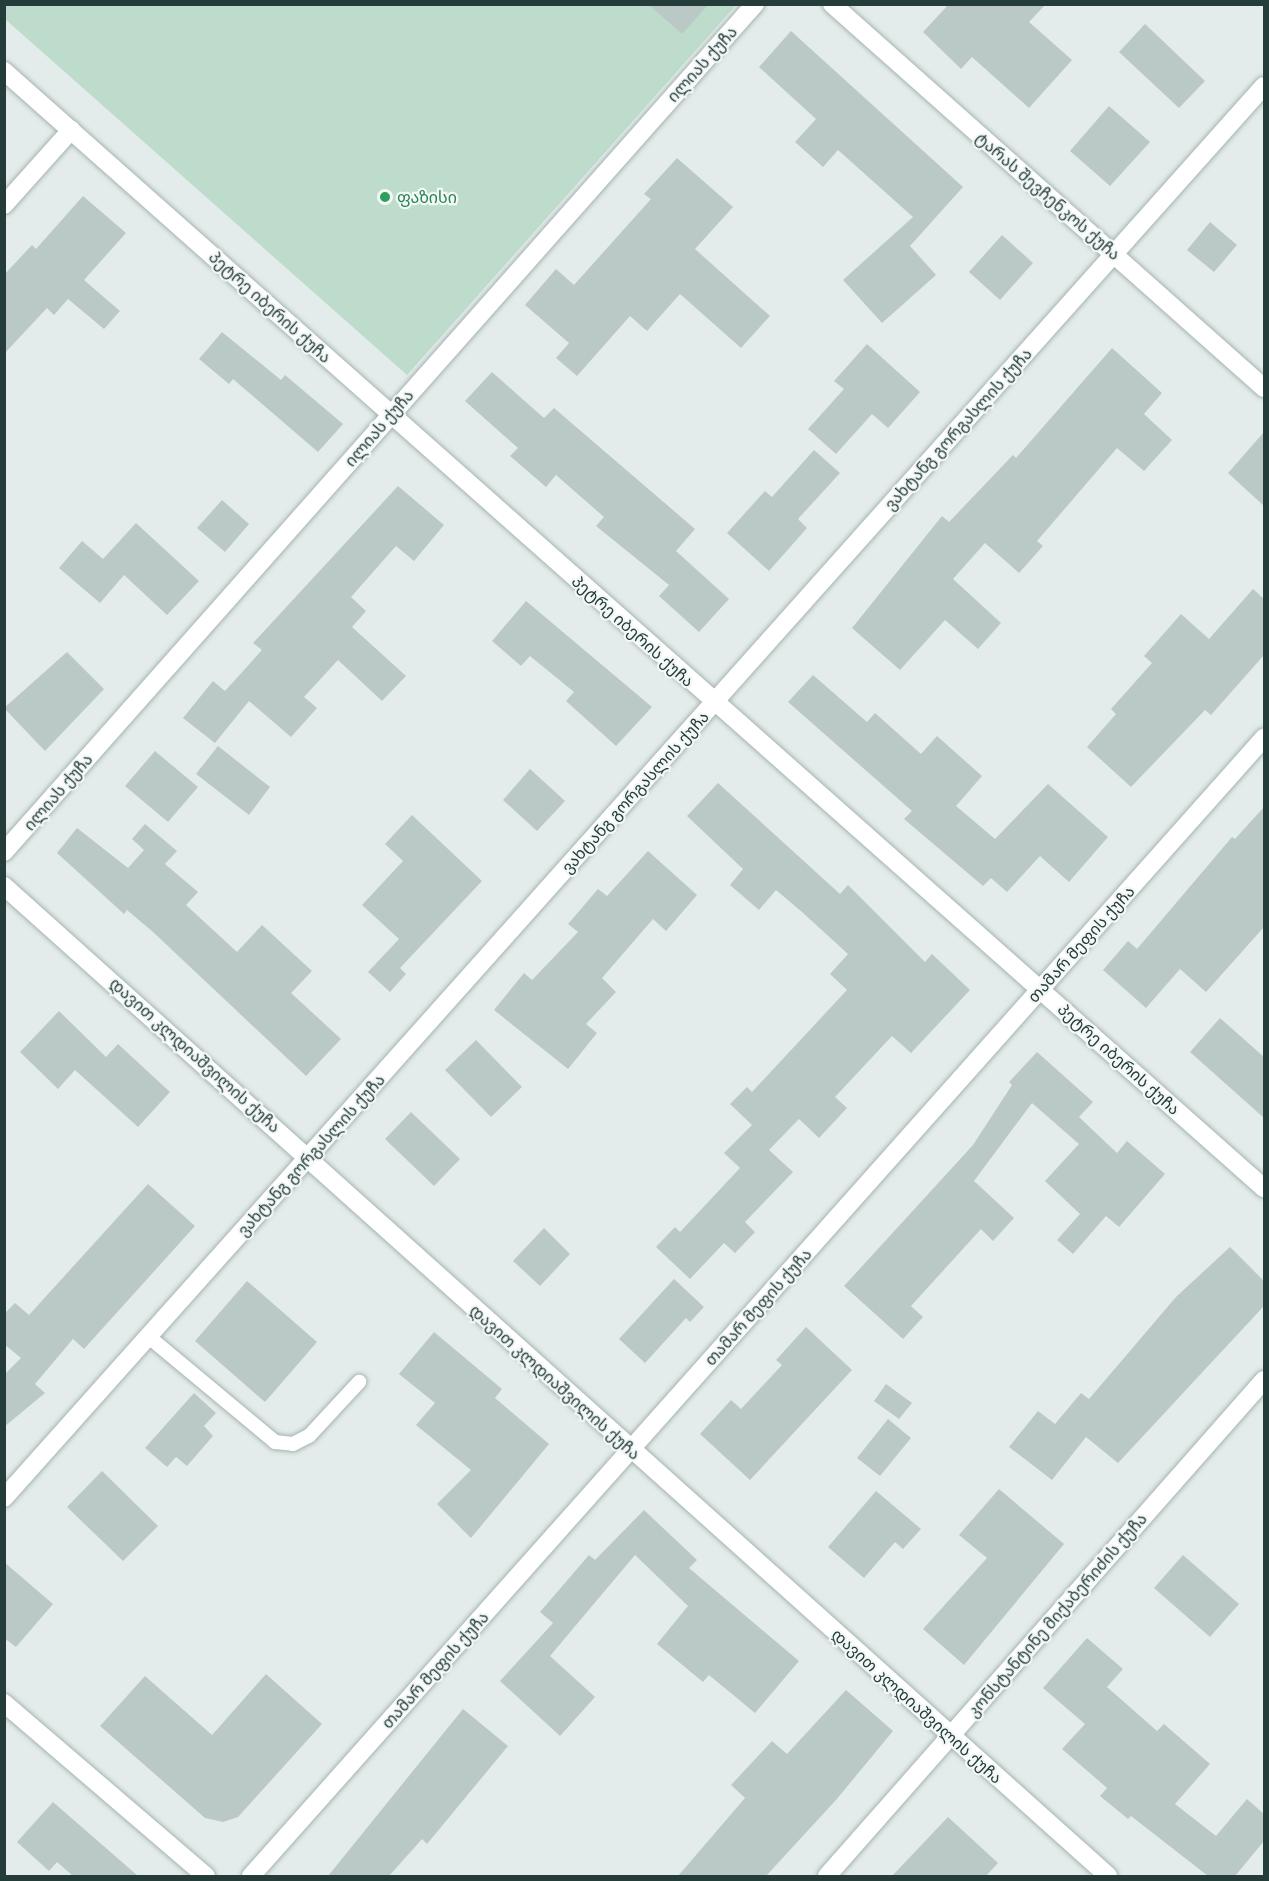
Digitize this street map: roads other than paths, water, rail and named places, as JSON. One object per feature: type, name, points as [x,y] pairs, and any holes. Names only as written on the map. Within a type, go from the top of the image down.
[{"type":"street","name":"ილიას ქუჩა","points":[[4,852],[755,4]]},
{"type":"street","name":"ტარას შევჩენკოს ქუჩა","points":[[832,4],[1264,388]]},
{"type":"street","name":"პეტრე იბერის ქუჩა","points":[[4,71],[714,704],[1264,1188]]},
{"type":"street","name":"ვახტანგ გორგასლის ქუჩა","points":[[4,1498],[1264,86]]},
{"type":"street","points":[[4,205],[71,130]]},
{"type":"street","name":"თამარ მეფის ქუჩა","points":[[251,1876],[1264,738]]},
{"type":"street","name":"დავით კლდიაშვილის ქუჩა","points":[[4,886],[309,1157],[630,1450],[1107,1876]]},
{"type":"street","name":"კონსტანტინე მიქაბერიძის ქუჩა","points":[[827,1876],[1264,1380]]},
{"type":"street","points":[[4,1703],[206,1876]]},
{"type":"lane","points":[[148,1337],[274,1442],[293,1444],[309,1436],[359,1382]]},
{"type":"place","name":"ფაზისი","points":[[385,197]]}]
